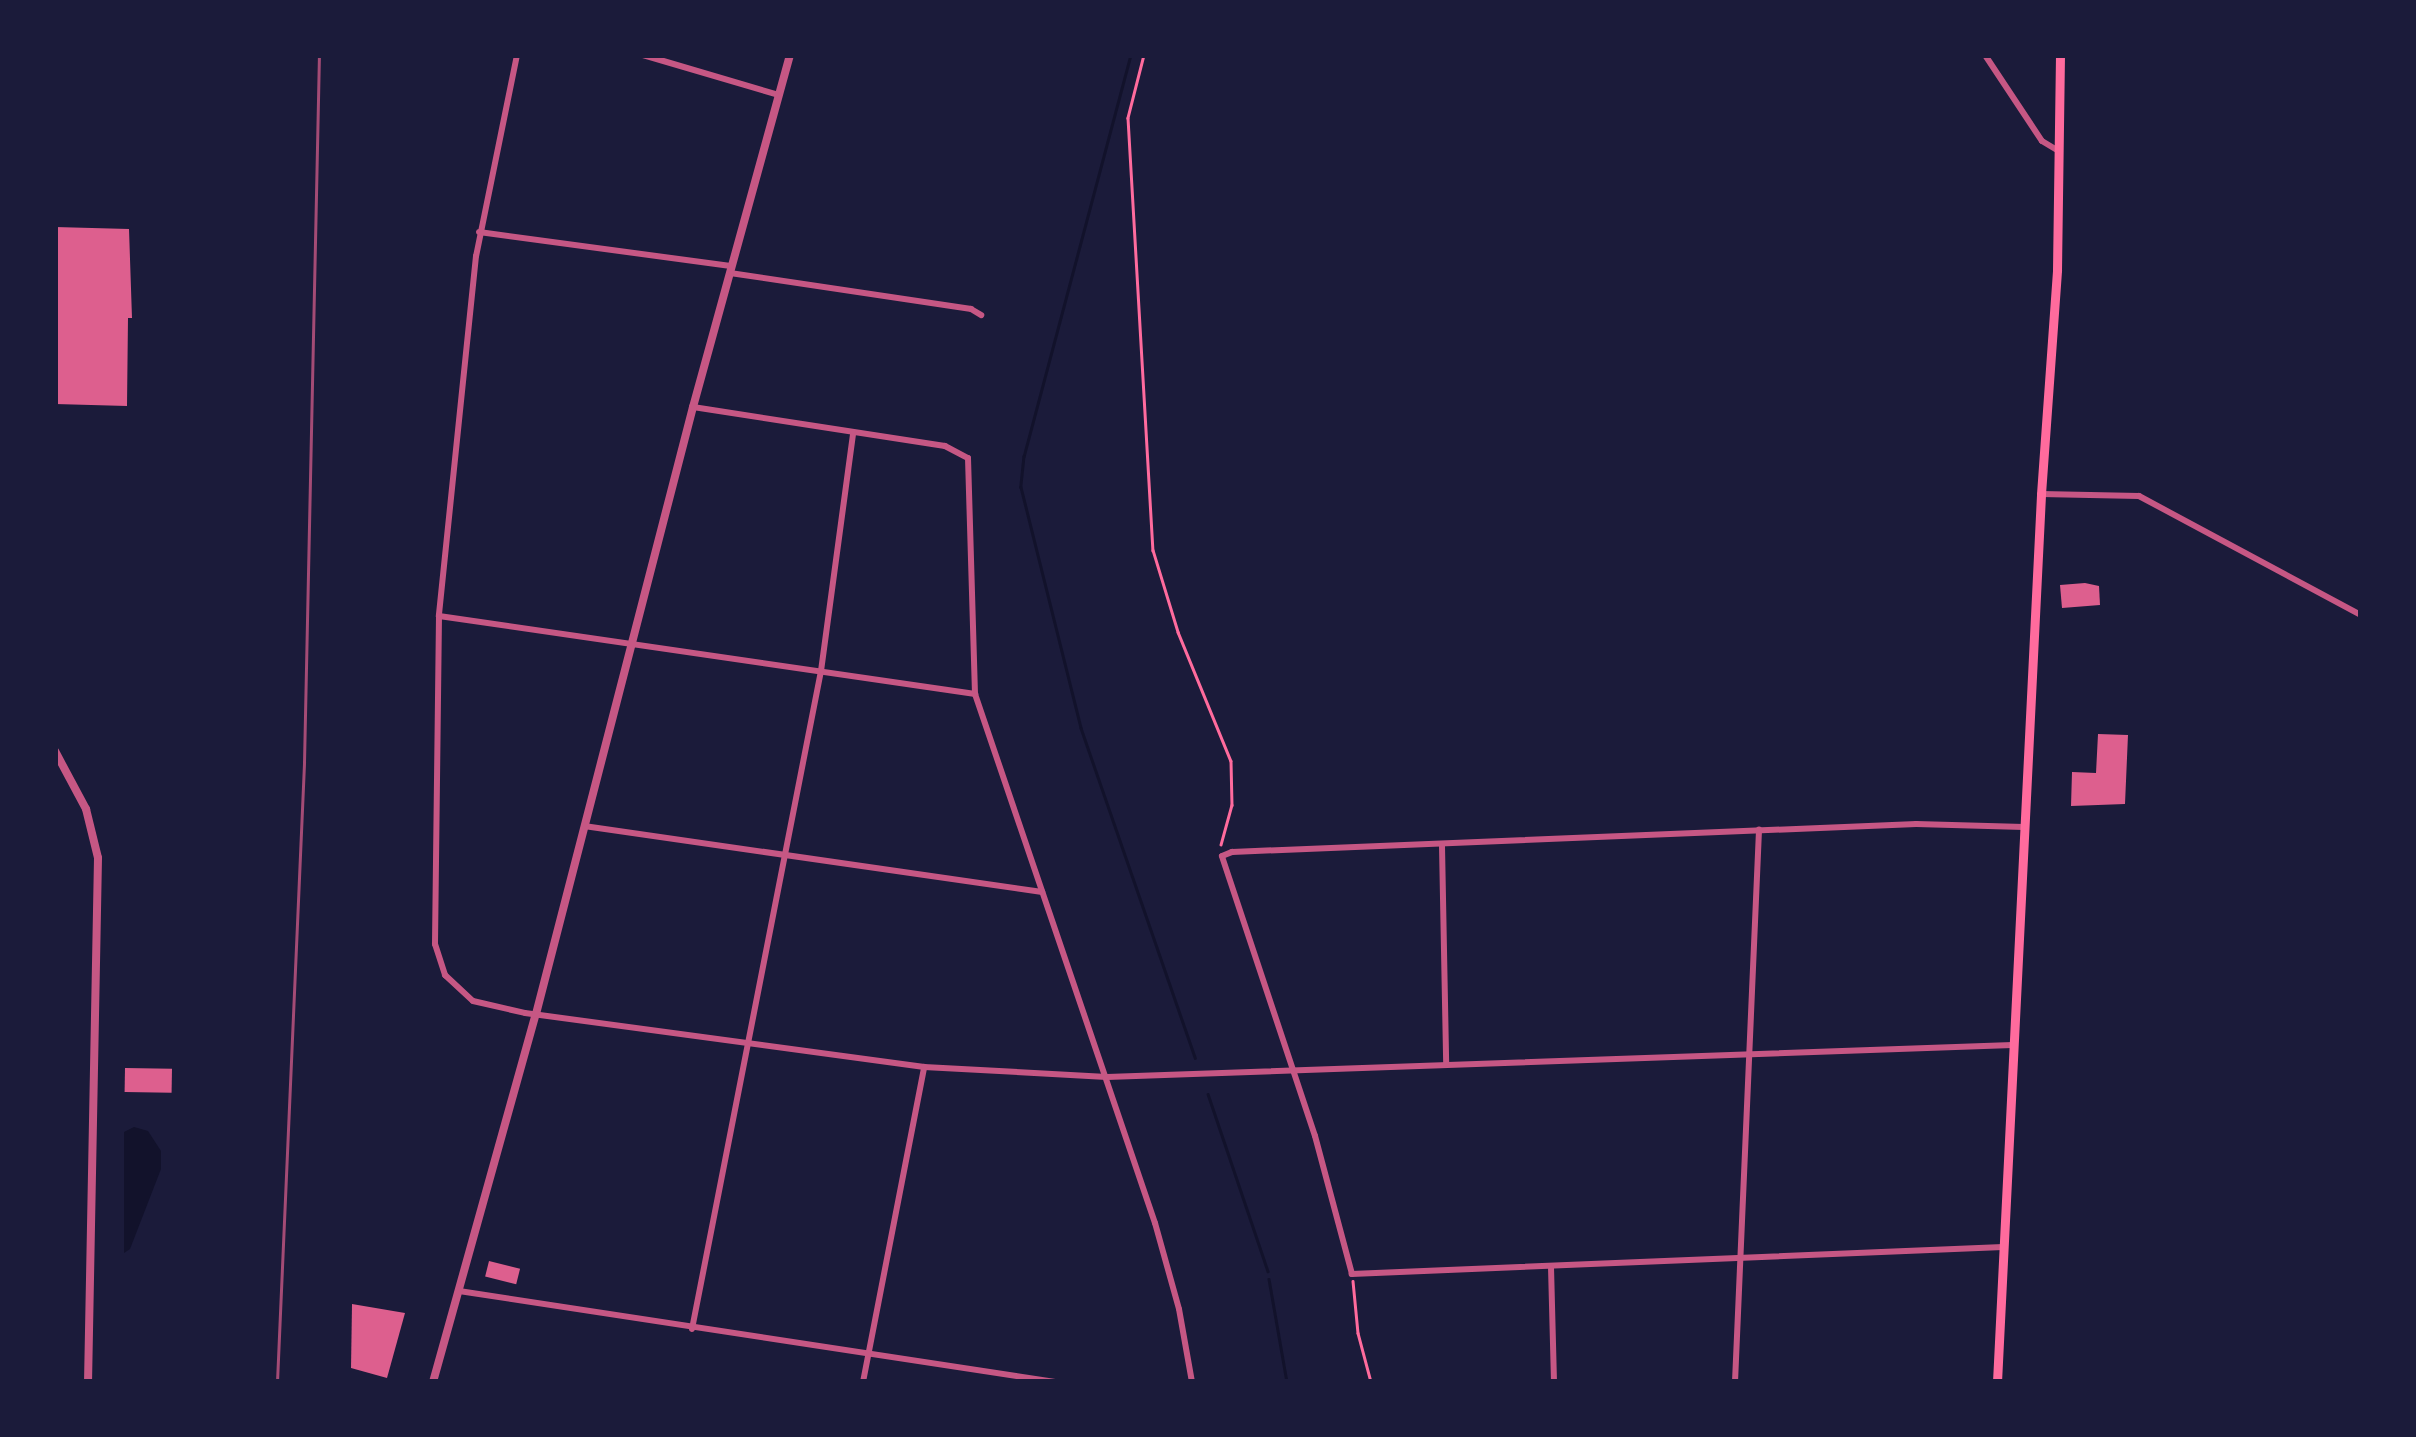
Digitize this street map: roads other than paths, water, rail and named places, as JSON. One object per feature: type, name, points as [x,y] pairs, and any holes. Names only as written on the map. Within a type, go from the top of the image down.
[{"type":"main road","points":[[1996,1382],[2041,494],[2057,270],[2060,55]]},
{"type":"street","points":[[517,55],[479,232],[439,616],[438,958],[445,975],[473,1001],[536,1014],[924,1067],[1107,1078],[2012,1045]]},
{"type":"street","points":[[644,55],[778,94]]},
{"type":"street","points":[[433,1382],[536,1014],[693,407],[790,55]]},
{"type":"street","points":[[1985,55],[2042,142],[2057,150]]},
{"type":"street","points":[[479,232],[972,309],[981,315]]},
{"type":"street","points":[[693,407],[945,446],[968,458],[969,602],[975,694],[1107,1078],[1180,1309],[1192,1382]]},
{"type":"street","points":[[692,1330],[821,671],[854,432]]},
{"type":"street","points":[[2041,494],[2139,496],[2361,615]]},
{"type":"street","points":[[439,616],[975,694]]},
{"type":"street","points":[[55,752],[86,809],[98,858],[88,1382]]},
{"type":"street","points":[[2003,1247],[1352,1274],[1338,1212],[1222,856],[1232,852],[1916,824],[2024,826]]},
{"type":"street","points":[[584,826],[1042,892]]},
{"type":"street","points":[[1735,1382],[1758,830]]},
{"type":"street","points":[[1442,846],[1446,1064]]},
{"type":"street","points":[[863,1382],[924,1067]]},
{"type":"street","points":[[1551,1267],[1554,1382]]},
{"type":"street","points":[[459,1290],[692,1330],[1055,1382]]},
{"type":"waterway","points":[[1131,55],[1024,456],[1021,487],[1081,728],[1195,1058]]},
{"type":"waterway","points":[[1208,1094],[1268,1271]]},
{"type":"waterway","points":[[1269,1279],[1287,1382]]},
{"type":"railway","points":[[277,1382],[304,763],[319,55]]}]
